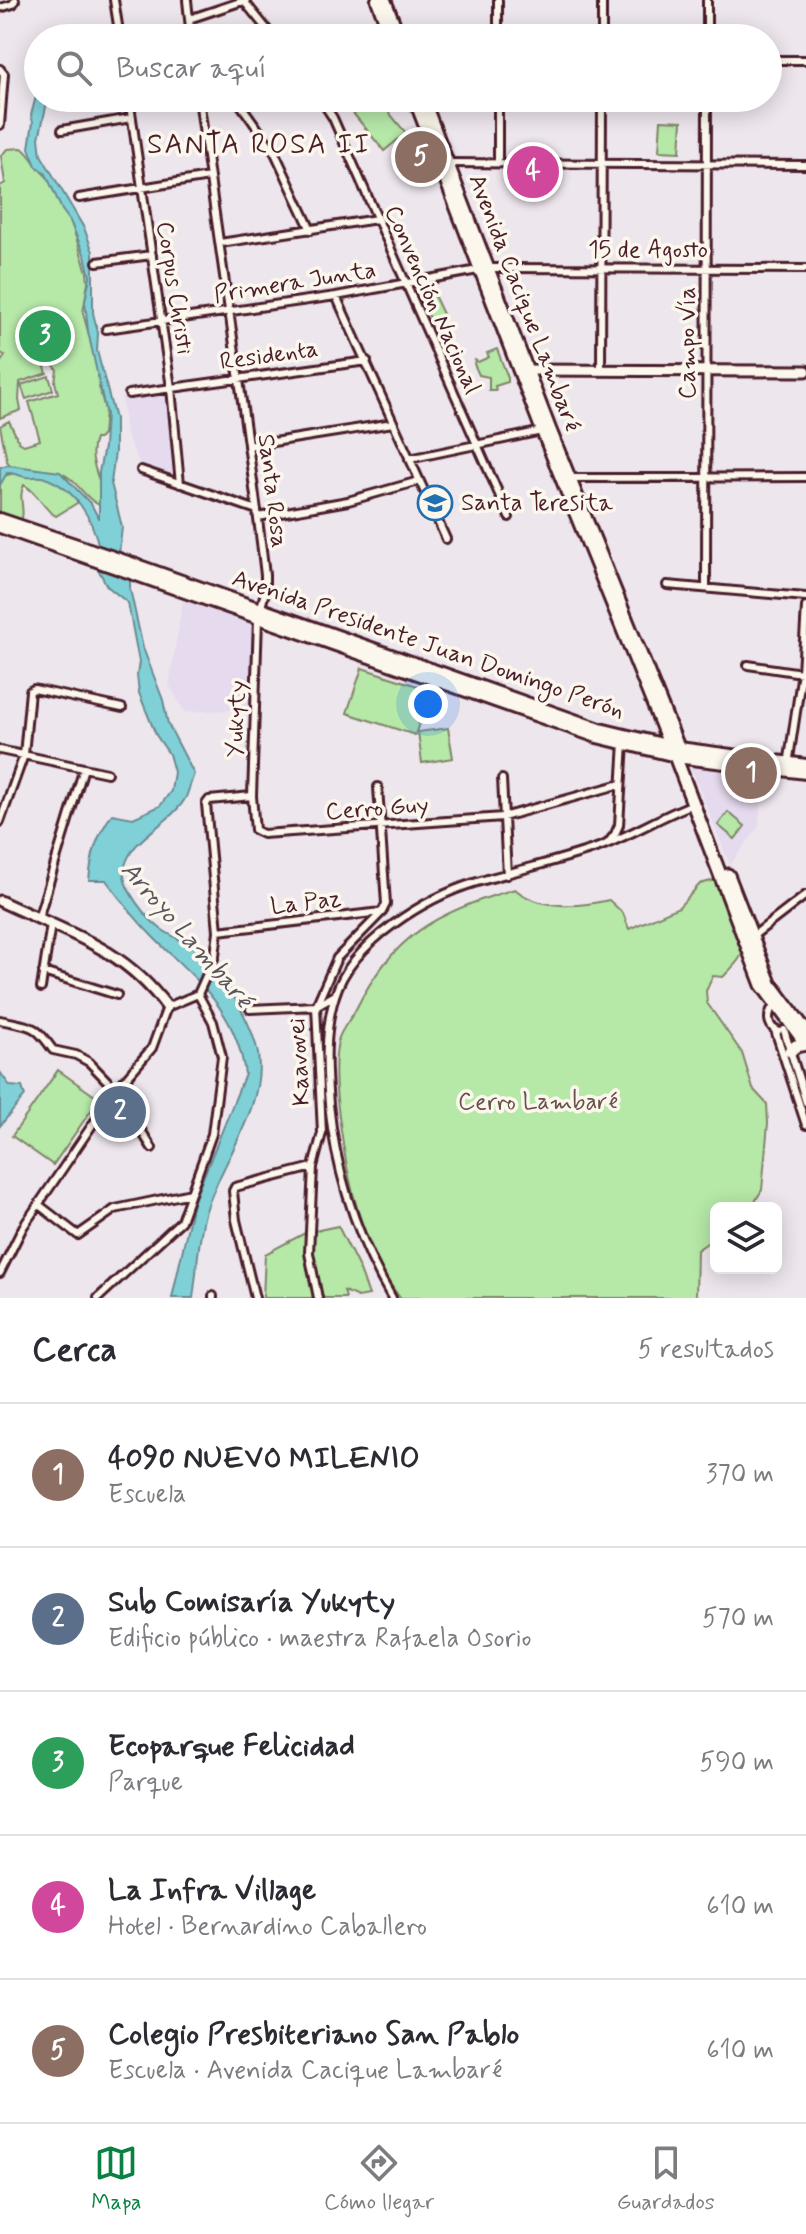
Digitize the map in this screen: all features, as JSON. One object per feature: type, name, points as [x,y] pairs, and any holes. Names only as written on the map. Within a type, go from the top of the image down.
[{"type":"highway","points":[[677,752],[693,804],[767,985],[806,1044],[790,1051]]},
{"type":"highway","points":[[677,752],[753,936],[767,985],[806,1037]]},
{"type":"main road","points":[[377,0],[386,24]]},
{"type":"main road","points":[[385,0],[394,24]]},
{"type":"main road","name":"Avenida Cacique Lambaré","points":[[420,112],[444,164]]},
{"type":"main road","name":"Avenida Cacique Lambaré","points":[[427,112],[444,164],[565,478]]},
{"type":"main road","name":"Avenida Cacique Lambaré","points":[[523,370],[542,431],[565,478]]},
{"type":"main road","points":[[565,478],[660,720],[677,752]]},
{"type":"main road","points":[[565,478],[677,752]]},
{"type":"main road","points":[[0,519],[91,555]]},
{"type":"main road","points":[[0,527],[91,555]]},
{"type":"main road","name":"Avenida Presidente Juan Domingo Perón","points":[[91,555],[624,739],[677,752],[806,773]]},
{"type":"main road","points":[[650,740],[659,734],[660,720]]},
{"type":"main road","name":"Avenida Presidente Juan Domingo Perón","points":[[624,739],[650,740],[677,752],[806,765]]},
{"type":"street","points":[[114,0],[118,24]]},
{"type":"street","points":[[187,0],[190,24]]},
{"type":"street","points":[[189,19],[245,0],[263,24]]},
{"type":"street","points":[[498,0],[498,24]]},
{"type":"street","points":[[602,0],[602,24]]},
{"type":"street","points":[[707,0],[707,24]]},
{"type":"street","points":[[0,8],[15,1]]},
{"type":"street","points":[[782,60],[806,60]]},
{"type":"street","points":[[0,125],[1,70]]},
{"type":"street","name":"Corpus Christi","points":[[130,112],[162,320],[180,484]]},
{"type":"street","name":"Santa Rosa","points":[[201,112],[265,575],[260,614]]},
{"type":"street","points":[[246,112],[275,153],[311,230]]},
{"type":"street","name":"Convención Nacional","points":[[329,112],[509,517]]},
{"type":"street","points":[[498,112],[498,162]]},
{"type":"street","points":[[601,371],[602,112]]},
{"type":"street","name":"Campo Vía","points":[[706,588],[707,112]]},
{"type":"street","points":[[62,130],[131,118]]},
{"type":"street","points":[[444,164],[806,165]]},
{"type":"street","points":[[79,198],[209,177]]},
{"type":"street","points":[[220,243],[377,219]]},
{"type":"street","points":[[97,262],[152,255]]},
{"type":"street","name":"15 de Agosto","points":[[484,269],[806,269]]},
{"type":"street","name":"Primera Junta","points":[[106,329],[336,296],[484,269]]},
{"type":"street","points":[[336,296],[446,539]]},
{"type":"street","name":"Residenta","points":[[129,394],[367,361]]},
{"type":"street","points":[[523,370],[806,371]]},
{"type":"street","points":[[248,446],[393,423]]},
{"type":"street","points":[[409,459],[542,431]]},
{"type":"street","points":[[141,470],[257,514],[348,501],[419,481]]},
{"type":"street","points":[[565,478],[806,477]]},
{"type":"street","points":[[667,585],[806,597]]},
{"type":"street","points":[[776,770],[790,763],[804,673],[806,607]]},
{"type":"street","name":"Yukyty","points":[[255,830],[252,796],[260,614]]},
{"type":"street","points":[[748,665],[804,673]]},
{"type":"street","points":[[0,822],[24,755],[32,690],[122,708]]},
{"type":"street","points":[[607,844],[619,825],[624,739]]},
{"type":"street","points":[[0,750],[107,773]]},
{"type":"street","points":[[38,919],[84,768]]},
{"type":"street","points":[[502,779],[507,875]]},
{"type":"street","name":"Cerro Guy","points":[[255,830],[263,834],[503,817],[621,784]]},
{"type":"street","points":[[378,787],[387,892],[382,912],[394,924]]},
{"type":"street","points":[[0,1273],[17,1235],[116,1090],[152,1048],[167,1007],[198,992],[215,956],[218,931],[206,804],[209,800],[252,796]]},
{"type":"street","points":[[392,1298],[356,1228],[328,1095],[327,1036],[335,995],[356,960],[394,924],[448,893],[607,844],[693,804]]},
{"type":"street","points":[[753,936],[806,895]]},
{"type":"street","points":[[0,901],[109,950],[139,974],[167,1007]]},
{"type":"street","name":"La Paz","points":[[218,931],[382,912]]},
{"type":"street","name":"Kaavovei","points":[[318,1298],[309,1253],[313,1167],[322,1133],[316,1006],[337,958],[382,912]]},
{"type":"street","points":[[41,988],[51,924]]},
{"type":"street","points":[[43,972],[117,995]]},
{"type":"street","points":[[98,1298],[177,1227],[212,1134],[222,1057],[213,1022],[198,992]]},
{"type":"street","points":[[250,1009],[316,1006],[335,995]]},
{"type":"street","points":[[793,1022],[771,1010],[770,1025],[775,1030],[806,1125]]},
{"type":"street","points":[[0,1020],[37,1029],[45,1035],[53,1050],[86,1059],[116,1090],[152,1148]]},
{"type":"street","points":[[775,1030],[793,1022]]},
{"type":"street","points":[[793,1022],[790,1051],[806,1102]]},
{"type":"street","points":[[255,1298],[236,1220],[233,1191],[235,1187],[313,1167]]},
{"type":"street","points":[[39,1205],[78,1235],[115,1209],[192,1193]]},
{"type":"shaded area","points":[[166,390],[176,479],[141,468],[126,434],[122,397]]},
{"type":"shaded area","points":[[183,601],[253,622],[250,709],[185,712],[169,685]]},
{"type":"shaded area","points":[[690,765],[765,778],[758,828],[730,865]]},
{"type":"green space","points":[[352,112],[389,112],[406,133],[384,151]]},
{"type":"green space","points":[[661,120],[682,121],[680,152],[659,151]]},
{"type":"green space","points":[[22,148],[49,178],[70,219],[87,272],[83,313],[100,376],[99,387],[105,410],[103,435],[95,439],[92,455],[103,501],[99,505],[94,502],[65,475],[77,503],[56,516],[24,485],[20,524],[0,518],[0,477],[15,473],[7,461],[0,426],[9,421],[19,442],[24,445],[40,440],[29,402],[58,393],[55,382],[57,370],[51,360],[44,364],[47,373],[20,382],[21,410],[0,418],[0,363],[5,356],[0,352],[0,186],[5,183],[1,156],[7,149]]},
{"type":"green space","points":[[432,291],[444,316],[432,322],[419,297]]},
{"type":"green space","points":[[497,349],[508,382],[495,386],[496,390],[489,390],[489,377],[479,375],[474,364],[475,360],[478,362],[489,357],[487,353]]},
{"type":"green space","points":[[49,376],[53,390],[26,399],[21,385]]},
{"type":"green space","points":[[362,668],[430,690],[415,735],[347,713]]},
{"type":"green space","points":[[448,728],[453,758],[422,763],[418,732]]},
{"type":"green space","points":[[728,812],[745,826],[735,839],[718,825]]},
{"type":"green space","name":"Cerro Lambaré","points":[[715,880],[741,931],[744,945],[739,959],[723,977],[713,976],[706,991],[707,1003],[742,1053],[753,1089],[767,1104],[768,1123],[762,1190],[755,1202],[710,1202],[710,1241],[697,1250],[696,1298],[400,1298],[379,1265],[357,1208],[344,1150],[336,1082],[339,1037],[385,963],[402,945],[440,917],[515,889],[547,904],[572,905],[609,900],[623,913],[629,929],[679,907],[700,884]]},
{"type":"green space","points":[[58,1070],[99,1099],[53,1165],[12,1136]]},
{"type":"green space","points":[[338,1226],[369,1295],[358,1297],[344,1291],[346,1298],[263,1298],[265,1254],[305,1233]]},
{"type":"water","points":[[32,112],[45,112],[39,138],[41,155],[84,228],[93,252],[93,313],[98,333],[97,351],[115,419],[111,483],[122,527],[119,554],[99,547],[81,506],[56,483],[43,477],[7,473],[0,485],[0,467],[8,465],[60,472],[91,504],[99,519],[99,472],[106,414],[88,331],[85,301],[90,276],[70,221],[46,174],[36,166],[29,148],[33,122]]},
{"type":"water","points":[[98,569],[130,579],[143,648],[163,700],[168,724],[194,774],[179,807],[134,848],[128,858],[124,877],[136,902],[155,924],[198,950],[226,983],[250,1028],[258,1054],[259,1074],[249,1115],[205,1214],[193,1298],[172,1298],[193,1203],[245,1074],[233,1031],[212,998],[141,924],[106,880],[89,880],[96,845],[112,814],[133,818],[160,806],[171,791],[174,772],[169,754],[156,735],[139,693],[139,662],[128,603],[107,586]]},
{"type":"water","points":[[0,1072],[10,1086],[22,1087],[25,1096],[0,1126]]},
{"type":"place","name":"Colegio Presbiteriano San Pablo","points":[[421,157]]},
{"type":"place","name":"La Infra Village","points":[[533,172]]},
{"type":"place","name":"Ecoparque Felicidad","points":[[45,336]]},
{"type":"place","name":"Santa Teresita","points":[[435,503]]},
{"type":"place","name":"4090 NUEVO MILENIO","points":[[751,773]]},
{"type":"place","name":"Sub Comisaría Yukyty","points":[[120,1112]]},
{"type":"district","name":"SANTA ROSA II","points":[[259,145]]},
{"type":"water label","name":"Arroyo Lambaré","points":[[186,935]]}]
